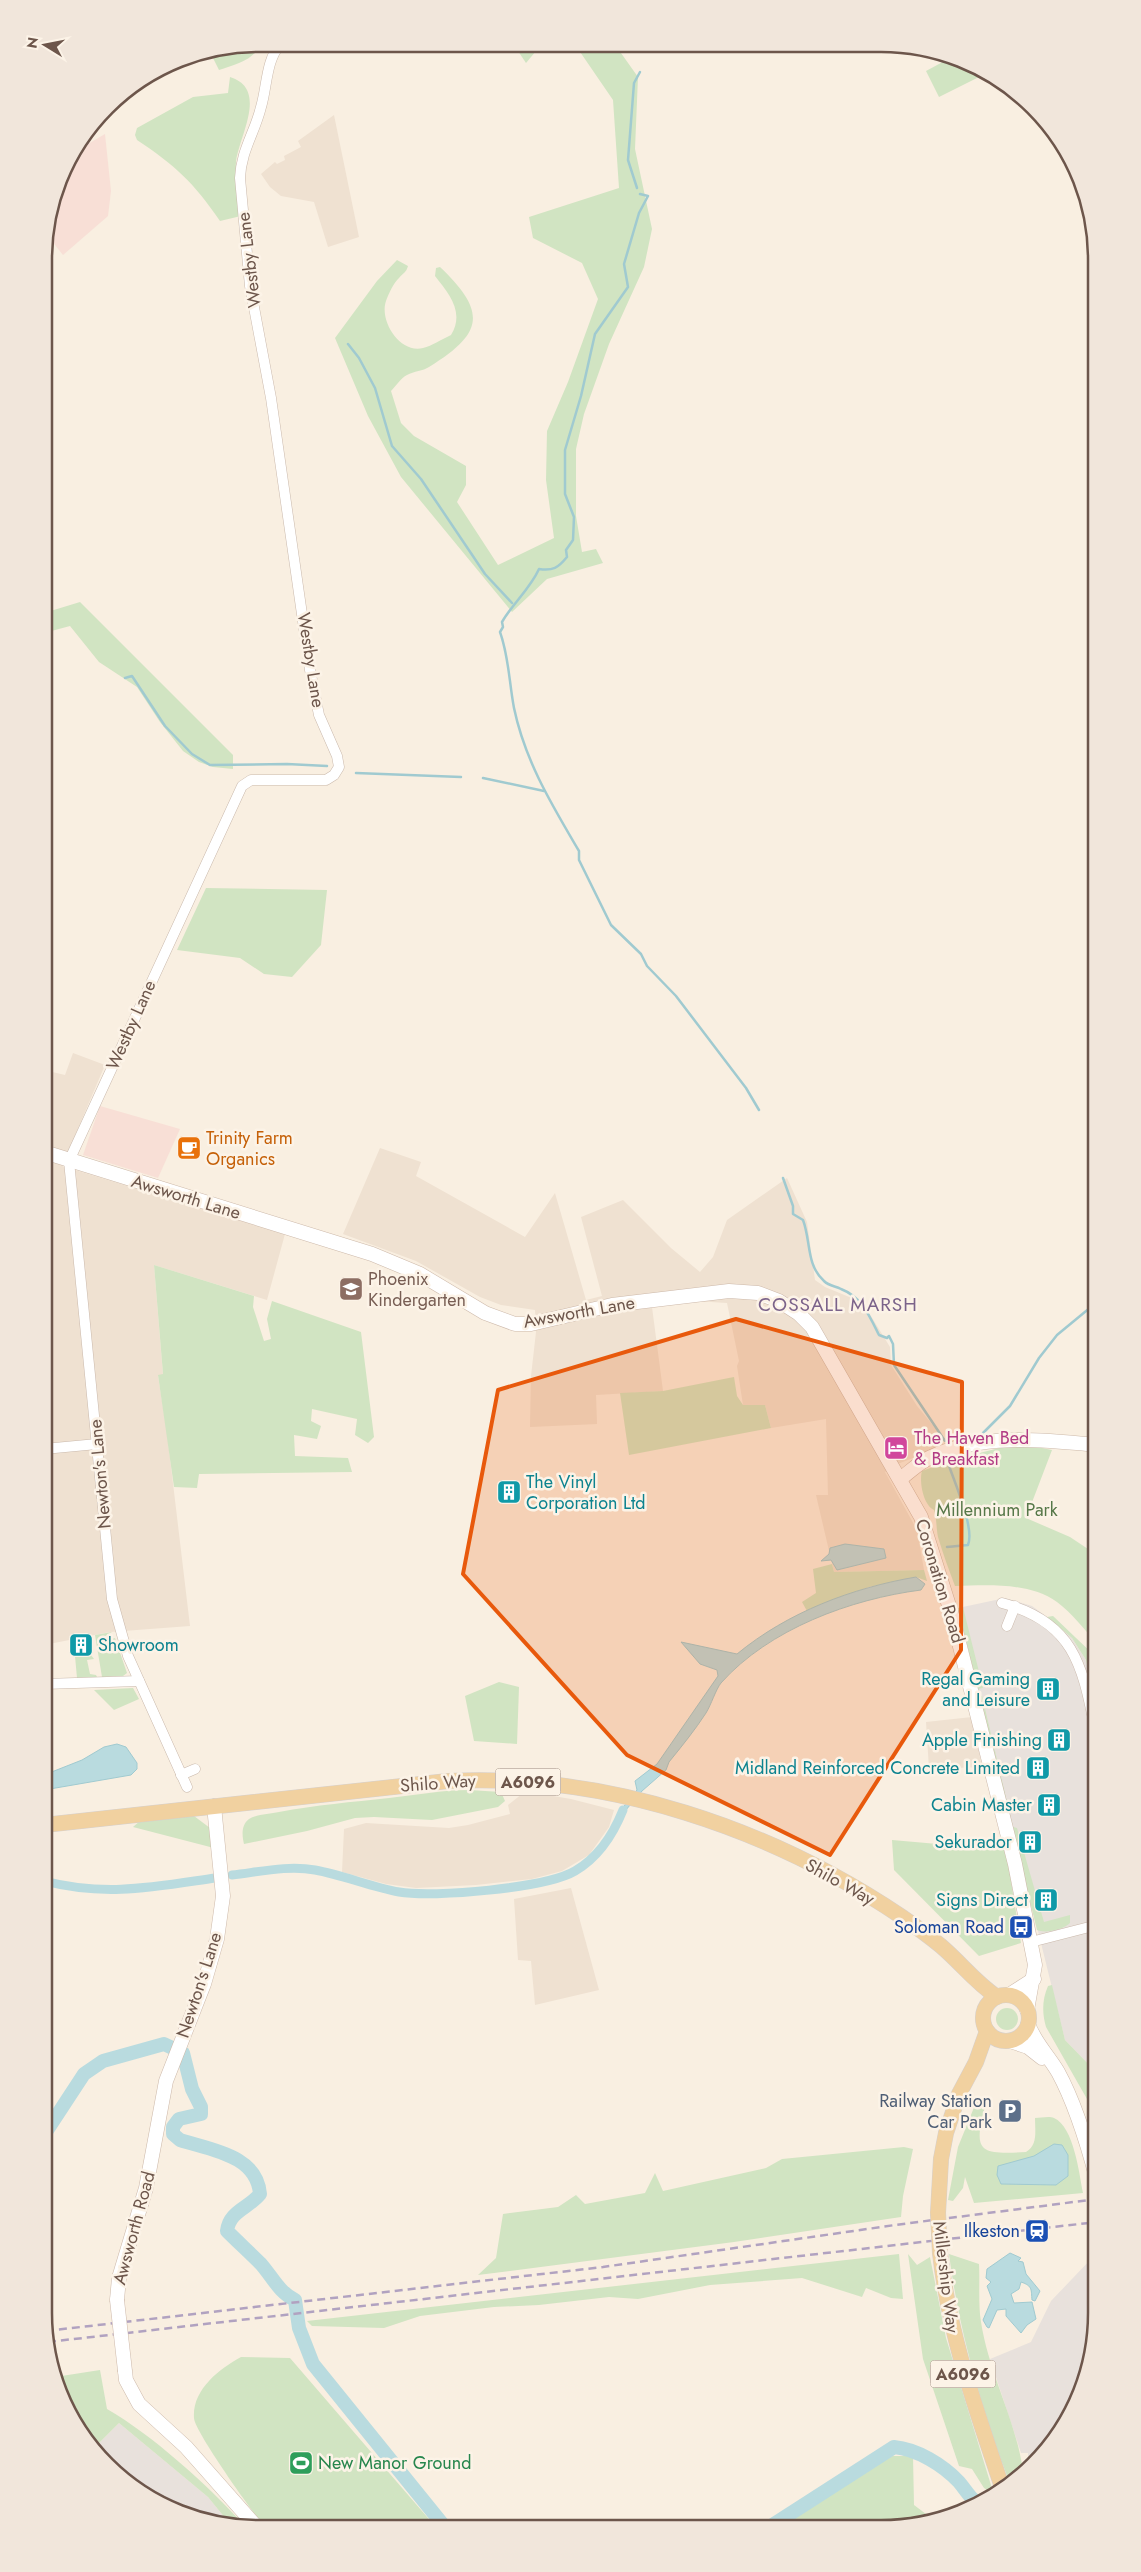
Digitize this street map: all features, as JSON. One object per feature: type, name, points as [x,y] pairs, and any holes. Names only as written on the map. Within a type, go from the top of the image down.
[{"type":"main road","name":"Shilo Way","points":[[52,1825],[396,1785],[477,1779],[554,1784],[618,1795],[678,1811],[740,1832],[834,1876],[895,1913],[928,1936],[966,1973],[1003,1996]]},
{"type":"main road","name":"Shilo Way","points":[[966,1973],[983,2014]]},
{"type":"main road","points":[[1003,1996],[1022,2002],[1028,2017],[1023,2034],[1006,2041],[993,2037],[987,2031],[983,2014],[990,2002],[1003,1996]]},
{"type":"main road","name":"Millership Way","points":[[987,2031],[976,2062],[958,2094],[946,2133],[941,2159],[938,2214],[940,2253],[948,2313],[961,2367],[1000,2482]]},
{"type":"main road","name":"Millership Way","points":[[976,2062],[1006,2041]]},
{"type":"street","name":"Westby Lane","points":[[69,1161],[242,786],[251,780],[326,780],[334,775],[339,766],[337,756],[319,715],[310,670],[271,398],[250,286],[240,178],[241,160],[261,108],[274,52]]},
{"type":"street","name":"Awsworth Lane","points":[[52,1155],[372,1254],[420,1274],[485,1313],[514,1324],[531,1324],[612,1305],[702,1292],[746,1291],[768,1296],[793,1309],[812,1327],[900,1479]]},
{"type":"street","name":"Newton's Lane","points":[[69,1161],[112,1599],[120,1632],[139,1681],[187,1787]]},
{"type":"street","points":[[900,1479],[928,1458],[975,1444],[1027,1440],[1088,1444]]},
{"type":"street","points":[[52,1448],[97,1444]]},
{"type":"street","name":"Coronation Road","points":[[900,1479],[924,1523],[946,1596],[997,1789],[1035,1965],[1028,2017]]},
{"type":"street","points":[[1002,1603],[1036,1615],[1071,1647],[1084,1674],[1088,1694]]},
{"type":"street","points":[[1007,1626],[1015,1606]]},
{"type":"street","points":[[52,1684],[139,1681]]},
{"type":"street","points":[[181,1775],[195,1769]]},
{"type":"street","name":"Newton's Lane","points":[[173,2064],[212,1961],[222,1911],[223,1896],[214,1806]]},
{"type":"street","points":[[1031,1942],[1088,1927]]},
{"type":"street","points":[[1003,1996],[1034,1979]]},
{"type":"street","points":[[1028,2017],[1034,2040],[1047,2054],[1055,2067],[1071,2103],[1088,2153]]},
{"type":"street","points":[[1006,2041],[1028,2047],[1055,2067]]},
{"type":"street","name":"Awsworth Road","points":[[173,2064],[162,2098],[146,2188],[119,2278],[117,2300],[126,2380],[139,2404],[186,2447],[250,2519]]},
{"type":"highlighted area","points":[[736,1319],[962,1382],[961,1650],[830,1855],[627,1755],[463,1574],[498,1390]]},
{"type":"shaded area","points":[[334,115],[359,237],[328,247],[314,202],[281,196],[270,187],[261,174],[275,162],[277,164],[285,160],[284,156],[301,147],[298,141]]},
{"type":"shaded area","points":[[105,134],[111,191],[108,216],[63,255],[53,243],[56,219],[68,180],[88,144]]},
{"type":"shaded area","points":[[73,1053],[105,1065],[62,1166],[285,1234],[267,1300],[154,1265],[163,1375],[158,1376],[167,1433],[190,1626],[110,1632],[52,1643],[52,1072],[65,1075]]},
{"type":"shaded area","points":[[100,1106],[180,1129],[158,1178],[83,1155]]},
{"type":"shaded area","points":[[380,1148],[421,1162],[416,1176],[525,1237],[555,1193],[586,1300],[602,1296],[581,1217],[623,1200],[671,1248],[700,1272],[713,1257],[727,1220],[787,1178],[807,1222],[815,1280],[825,1287],[859,1301],[866,1308],[890,1347],[891,1365],[917,1406],[936,1429],[944,1446],[900,1463],[885,1472],[917,1530],[924,1570],[834,1572],[816,1495],[828,1495],[826,1419],[771,1428],[765,1405],[743,1405],[737,1366],[739,1361],[727,1303],[696,1301],[652,1307],[663,1391],[596,1395],[597,1424],[530,1427],[531,1376],[536,1332],[535,1310],[501,1305],[480,1297],[416,1261],[343,1234]]},
{"type":"shaded area","points":[[1005,1598],[1032,1606],[1072,1638],[1086,1660],[1088,1671],[1088,2064],[1065,2040],[958,1608]]},
{"type":"shaded area","points":[[972,1717],[982,1767],[929,1769],[926,1722]]},
{"type":"shaded area","points":[[529,1792],[571,1799],[614,1810],[609,1827],[589,1855],[562,1871],[532,1879],[476,1885],[416,1888],[386,1884],[342,1872],[344,1829],[366,1823],[449,1828],[468,1825],[510,1814],[508,1805],[522,1794]]},
{"type":"shaded area","points":[[571,1888],[599,1990],[535,2005],[531,1961],[518,1960],[514,1899]]},
{"type":"shaded area","points":[[1088,2262],[1087,2339],[1078,2379],[1061,2416],[1028,2459],[1028,2453],[1021,2453],[990,2359],[1031,2342],[1051,2301]]},
{"type":"shaded area","points":[[119,2423],[208,2497],[224,2517],[193,2509],[156,2492],[123,2468],[99,2443]]},
{"type":"green space","points":[[255,52],[237,64],[219,70],[213,58]]},
{"type":"green space","points":[[519,52],[535,52],[526,63]]},
{"type":"green space","points":[[580,52],[620,52],[638,77],[635,149],[652,229],[644,267],[609,344],[584,414],[576,449],[576,516],[582,552],[596,549],[603,563],[547,579],[512,612],[401,477],[368,416],[335,338],[377,281],[397,260],[408,266],[393,285],[386,301],[386,318],[393,334],[399,341],[415,349],[426,347],[451,335],[455,327],[456,311],[450,297],[435,276],[436,268],[440,267],[466,297],[472,309],[473,321],[469,332],[461,343],[447,355],[427,368],[405,376],[391,391],[401,423],[414,436],[466,466],[466,485],[457,502],[498,565],[554,538],[546,480],[547,431],[568,382],[598,299],[582,263],[533,238],[529,217],[619,188],[613,100]]},
{"type":"green space","points":[[943,62],[979,77],[939,97],[926,71]]},
{"type":"green space","points":[[230,77],[242,83],[248,92],[250,102],[246,127],[236,162],[236,182],[241,216],[220,221],[192,185],[163,158],[137,140],[135,135],[137,128],[193,97],[228,93]]},
{"type":"green space","points":[[80,602],[233,755],[233,769],[213,767],[199,762],[183,751],[160,722],[137,687],[99,662],[70,626],[52,631],[52,611]]},
{"type":"green space","points":[[206,888],[327,890],[321,945],[292,977],[264,974],[240,958],[177,950]]},
{"type":"green space","points":[[154,1265],[254,1296],[253,1307],[264,1341],[271,1339],[267,1319],[272,1301],[361,1332],[374,1437],[368,1443],[355,1435],[357,1419],[312,1409],[311,1421],[321,1426],[317,1439],[294,1435],[295,1456],[348,1458],[352,1472],[199,1474],[197,1488],[174,1487],[158,1375],[163,1374]]},
{"type":"green space","points":[[734,1377],[737,1396],[743,1405],[765,1405],[771,1428],[629,1455],[620,1393],[663,1391]]},
{"type":"green space","name":"Millennium Park","points":[[1011,1445],[1027,1445],[1052,1450],[1026,1518],[1070,1537],[1088,1549],[1088,1634],[1068,1611],[1057,1602],[1034,1591],[1008,1586],[955,1586],[938,1537],[934,1510],[927,1503],[921,1481],[922,1471],[952,1460]]},
{"type":"green space","points":[[832,1564],[834,1572],[924,1570],[927,1581],[916,1577],[869,1587],[807,1611],[802,1602],[816,1593],[813,1569]]},
{"type":"green space","points":[[963,1607],[983,1688],[978,1689],[958,1608]]},
{"type":"green space","points":[[1053,1616],[1088,1649],[1088,1671],[1086,1660],[1072,1638],[1047,1617]]},
{"type":"green space","points":[[112,1632],[102,1638],[104,1642],[115,1638],[127,1673],[123,1676],[102,1677],[95,1635]]},
{"type":"green space","points":[[91,1655],[94,1659],[87,1660],[90,1674],[97,1677],[77,1678],[75,1656]]},
{"type":"green space","points":[[499,1682],[519,1687],[517,1744],[474,1741],[465,1696]]},
{"type":"green space","points":[[133,1688],[139,1699],[114,1710],[94,1690]]},
{"type":"green space","points":[[979,1696],[982,1696],[1013,1827],[1017,1828],[1044,1922],[1070,1915],[1070,1923],[1059,1929],[1050,1931],[1037,1930]]},
{"type":"green space","points":[[469,1790],[501,1792],[505,1801],[498,1807],[432,1820],[355,1818],[307,1831],[244,1844],[243,1827],[246,1821],[260,1815],[307,1807]]},
{"type":"green space","points":[[194,1816],[210,1828],[214,1848],[133,1827],[140,1821]]},
{"type":"green space","points":[[892,1840],[1006,1850],[1021,1943],[979,1956],[894,1870]]},
{"type":"green space","points":[[1052,1985],[1065,2040],[1088,2064],[1088,2103],[1046,2027],[1043,2012],[1048,1986]]},
{"type":"green space","points":[[1003,2008],[1011,2008],[1018,2015],[1018,2023],[1011,2030],[1003,2030],[996,2023],[996,2015]]},
{"type":"green space","points":[[977,2100],[986,2103],[980,2140],[983,2147],[988,2150],[1010,2153],[1026,2152],[1034,2142],[1035,2118],[1052,2117],[1061,2123],[1071,2140],[1083,2193],[974,2203],[965,2177],[963,2188],[953,2201],[948,2200],[958,2147]]},
{"type":"green space","points":[[904,2147],[913,2149],[903,2196],[901,2217],[734,2242],[478,2275],[496,2258],[503,2214],[558,2207],[576,2195],[585,2204],[645,2193],[655,2173],[663,2191],[766,2168],[782,2159]]},
{"type":"green space","points":[[899,2254],[903,2299],[891,2298],[866,2288],[862,2297],[802,2278],[710,2285],[638,2299],[609,2297],[539,2305],[494,2307],[420,2316],[384,2328],[312,2326],[307,2321]]},
{"type":"green space","points":[[908,2254],[917,2265],[930,2257],[946,2338],[992,2488],[987,2490],[972,2469],[959,2466],[923,2359]]},
{"type":"green space","points":[[949,2254],[979,2264],[980,2315],[985,2341],[1015,2434],[1022,2464],[1007,2477],[981,2399],[965,2342]]},
{"type":"green space","name":"New Manor Ground","points":[[241,2357],[290,2358],[430,2520],[260,2520],[213,2454],[194,2418],[197,2398],[208,2382]]},
{"type":"green space","points":[[100,2370],[107,2409],[160,2446],[214,2494],[238,2518],[224,2517],[208,2497],[119,2423],[99,2443],[80,2416],[62,2376]]},
{"type":"green space","points":[[887,2456],[913,2456],[914,2505],[927,2515],[881,2520],[781,2520]]},
{"type":"water","points":[[845,1544],[884,1549],[886,1558],[837,1570],[831,1560],[821,1561],[829,1554],[830,1548]]},
{"type":"water","points":[[916,1577],[925,1584],[921,1590],[867,1601],[813,1620],[787,1632],[741,1664],[721,1683],[706,1713],[669,1762],[666,1770],[642,1791],[625,1811],[621,1810],[637,1790],[635,1781],[657,1764],[718,1676],[717,1670],[700,1664],[681,1642],[737,1654],[777,1626],[822,1604],[868,1588]]},
{"type":"water","points":[[117,1744],[126,1747],[137,1763],[137,1769],[131,1775],[52,1789],[52,1772],[82,1760],[104,1747]]},
{"type":"water","points":[[1054,2144],[1062,2145],[1068,2155],[1068,2176],[1056,2185],[1001,2184],[997,2175],[998,2166],[1034,2156]]},
{"type":"water","points":[[1010,2253],[1021,2258],[1018,2261],[1023,2262],[1026,2274],[1040,2291],[1035,2301],[1032,2300],[1029,2287],[1021,2282],[1019,2289],[1011,2294],[1014,2303],[1032,2302],[1036,2319],[1027,2325],[1021,2333],[1006,2316],[1006,2309],[997,2310],[989,2328],[983,2320],[992,2299],[987,2286],[991,2282],[986,2278],[987,2269]]},
{"type":"waterway","points":[[637,188],[628,160],[634,83],[640,72]]},
{"type":"waterway","points":[[640,194],[648,196],[639,213],[624,264],[628,287],[595,334],[581,396],[565,450],[565,494],[574,517],[573,540],[566,550],[567,557],[561,564],[548,570],[539,569],[502,622],[503,627],[500,632],[507,660],[514,708],[525,746],[540,782],[579,851],[579,860],[611,925],[641,954],[647,966],[676,996],[746,1088],[759,1110]]},
{"type":"waterway","points":[[348,344],[359,358],[375,388],[392,446],[421,479],[485,574],[512,603]]},
{"type":"waterway","points":[[125,678],[132,676],[165,726],[192,754],[210,765],[287,764],[327,766]]},
{"type":"waterway","points":[[356,773],[461,777]]},
{"type":"waterway","points":[[483,778],[544,791]]},
{"type":"waterway","points":[[783,1178],[793,1206],[793,1214],[803,1220],[814,1268],[818,1275],[828,1284],[855,1297],[864,1308],[879,1335],[887,1338],[889,1336],[893,1344],[894,1365],[945,1441]]},
{"type":"waterway","points":[[983,1433],[1010,1406],[1039,1358],[1057,1335],[1088,1309]]},
{"type":"waterway","points":[[947,1547],[968,1545],[969,1537],[966,1516],[948,1463]]},
{"type":"waterway","points":[[232,1875],[294,1868],[315,1870],[388,1890],[415,1894],[437,1894],[516,1887],[561,1877],[584,1865],[604,1845],[615,1828],[623,1810]]},
{"type":"waterway","points":[[52,1883],[88,1889],[130,1889],[215,1878]]},
{"type":"waterway","points":[[52,2123],[84,2074],[103,2061],[164,2044],[183,2053],[192,2089],[201,2107],[201,2114],[179,2119],[173,2127],[173,2134],[180,2140],[230,2156],[242,2162],[251,2171],[257,2181],[260,2194],[235,2214],[227,2231],[261,2264],[280,2289],[295,2300],[299,2328],[313,2364],[439,2520]]},
{"type":"waterway","points":[[780,2520],[894,2447],[920,2454],[937,2464],[959,2482],[972,2499]]},
{"type":"railway","points":[[53,2330],[603,2267],[895,2225],[1088,2200]]},
{"type":"railway","points":[[54,2341],[1088,2223]]},
{"type":"place","name":"Trinity Farm Organics","points":[[189,1148]]},
{"type":"place","name":"Phoenix Kindergarten","points":[[351,1289]]},
{"type":"place","name":"The Haven Bed & Breakfast","points":[[896,1448]]},
{"type":"place","name":"The Vinyl Corporation Ltd","points":[[509,1492]]},
{"type":"place","name":"Showroom","points":[[81,1645]]},
{"type":"place","name":"Regal Gaming and Leisure","points":[[1048,1689]]},
{"type":"place","name":"Apple Finishing","points":[[1059,1740]]},
{"type":"place","name":"Midland Reinforced Concrete Limited","points":[[1038,1768]]},
{"type":"place","name":"Cabin Master","points":[[1049,1805]]},
{"type":"place","name":"Sekurador","points":[[1030,1842]]},
{"type":"place","name":"Signs Direct","points":[[1046,1900]]},
{"type":"place","name":"Soloman Road","points":[[1021,1927]]},
{"type":"place","name":"Railway Station Car Park","points":[[1010,2111]]},
{"type":"place","name":"Ilkeston","points":[[1037,2231]]},
{"type":"place","name":"New Manor Ground","points":[[301,2463]]},
{"type":"district","name":"COSSALL MARSH","points":[[838,1304]]}]
